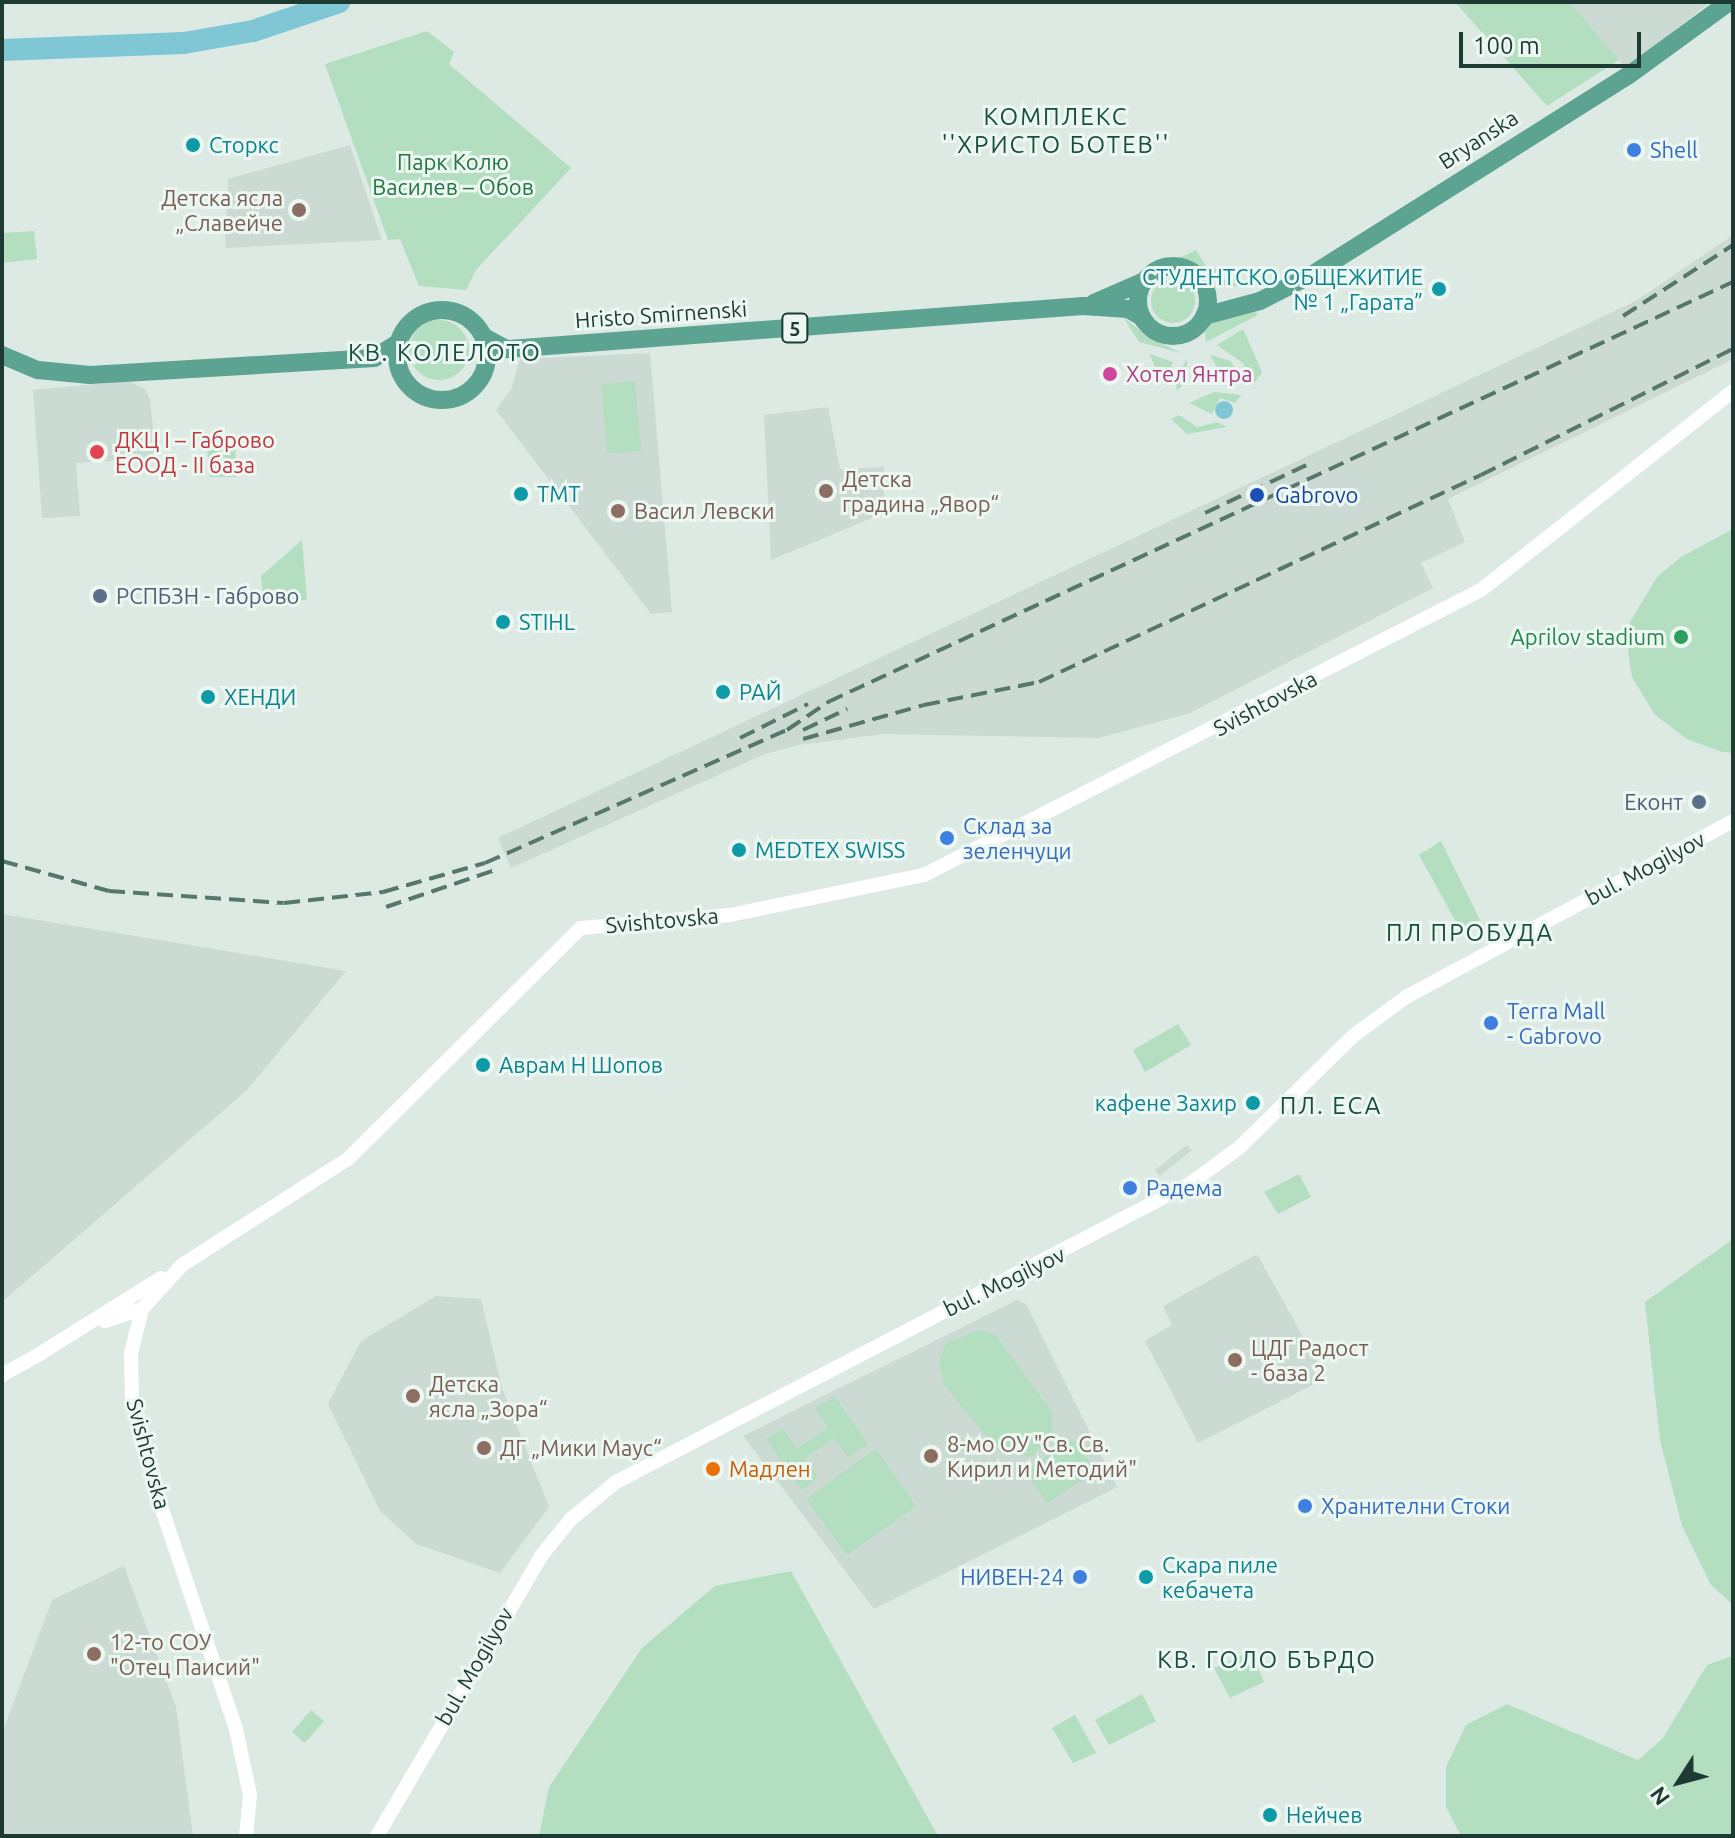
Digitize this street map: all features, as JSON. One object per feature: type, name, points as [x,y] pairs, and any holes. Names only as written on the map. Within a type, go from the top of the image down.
[{"type":"main road","name":"Bryanska","points":[[1204,316],[1246,304],[1313,274],[1629,75],[1729,2]]},
{"type":"main road","name":"5","points":[[1144,281],[1155,271],[1176,266],[1191,271],[1204,286],[1246,304]]},
{"type":"main road","points":[[1142,317],[1138,295],[1144,281]]},
{"type":"main road","name":"Hristo Smirnenski","points":[[1083,306],[1144,281]]},
{"type":"main road","points":[[1204,286],[1204,316]]},
{"type":"main road","name":"Hristo Smirnenski","points":[[507,349],[1083,306],[1128,309],[1142,317]]},
{"type":"main road","points":[[2,355],[38,370],[90,375],[374,358],[398,343],[413,320],[439,309],[465,316],[484,337],[507,349],[468,392],[442,400],[421,395],[374,358]]},
{"type":"main road","name":"5","points":[[1142,317],[1153,330],[1170,336],[1187,332],[1204,316]]},
{"type":"main road","points":[[482,377],[488,357],[484,337]]},
{"type":"main road","points":[[398,343],[404,380]]},
{"type":"street","name":"Svishtovska","points":[[246,1836],[250,1795],[236,1729],[136,1423],[130,1373],[142,1309],[182,1265],[348,1159],[581,928],[730,915],[924,875],[1481,590],[1733,391]]},
{"type":"street","name":"bul. Mogilyov","points":[[377,1836],[541,1556],[571,1519],[616,1482],[1191,1183],[1240,1147],[1353,1036],[1406,997],[1733,821]]},
{"type":"street","points":[[2,1375],[182,1265]]},
{"type":"street","points":[[33,1358],[142,1309]]},
{"type":"shaded area","points":[[1566,2],[1711,2],[1626,68]]},
{"type":"shaded area","name":"Детска ясла „Славейче","points":[[350,145],[382,240],[225,248],[228,179]]},
{"type":"shaded area","points":[[1733,235],[1733,359],[1448,499],[1465,542],[1421,563],[1433,588],[1190,713],[1099,738],[884,734],[799,745],[765,754],[511,868],[498,838],[1636,301]]},
{"type":"shaded area","name":"Васил Левски","points":[[650,353],[672,612],[651,614],[496,410],[511,390],[520,359]]},
{"type":"shaded area","name":"ДКЦ І – Габрово ЕООД - II база","points":[[128,381],[145,389],[150,399],[156,458],[76,463],[80,516],[42,518],[33,390]]},
{"type":"shaded area","name":"Детска градина „Явор“","points":[[828,407],[840,469],[884,467],[884,513],[771,560],[764,415]]},
{"type":"shaded area","points":[[2,914],[346,971],[246,1091],[2,1302]]},
{"type":"shaded area","points":[[1187,1145],[1192,1150],[1160,1176],[1155,1170]]},
{"type":"shaded area","name":"ЦДГ Радост - база 2","points":[[1257,1254],[1326,1378],[1198,1443],[1145,1341],[1172,1325],[1163,1306]]},
{"type":"shaded area","points":[[436,1296],[481,1299],[502,1388],[549,1507],[500,1573],[416,1544],[380,1511],[328,1404],[361,1341]]},
{"type":"shaded area","name":"8-мо ОУ \"Св. Св. Кирил и Методий\"","points":[[1017,1300],[1026,1304],[1117,1487],[874,1609],[743,1436]]},
{"type":"shaded area","name":"12-то СОУ \"Отец Паисий\"","points":[[124,1566],[176,1707],[193,1836],[2,1836],[2,1733],[52,1600]]},
{"type":"green space","points":[[1455,2],[1569,2],[1619,60],[1547,106]]},
{"type":"green space","name":"Парк Колю Василев – Обов","points":[[427,31],[454,52],[449,64],[571,168],[476,270],[466,290],[419,286],[400,239],[388,240],[325,64]]},
{"type":"green space","points":[[34,231],[37,259],[2,263],[2,233]]},
{"type":"green space","points":[[1196,250],[1209,271],[1216,268],[1224,280],[1235,274],[1242,287],[1222,285],[1181,257]]},
{"type":"green space","points":[[1173,279],[1188,286],[1195,301],[1188,316],[1173,323],[1158,316],[1151,301],[1158,286]]},
{"type":"green space","points":[[1256,312],[1258,315],[1206,342],[1205,331],[1215,319]]},
{"type":"green space","points":[[1123,317],[1150,338],[1181,353],[1139,342]]},
{"type":"green space","points":[[439,320],[460,329],[469,350],[460,371],[439,380],[418,371],[409,350],[418,329]]},
{"type":"green space","points":[[1243,329],[1262,372],[1253,385],[1243,363],[1217,345]]},
{"type":"green space","points":[[1149,354],[1173,362],[1163,382]]},
{"type":"green space","points":[[1210,355],[1231,361],[1241,381],[1222,375]]},
{"type":"green space","points":[[1187,359],[1187,380],[1177,391],[1175,379]]},
{"type":"green space","points":[[635,381],[641,451],[607,453],[601,384]]},
{"type":"green space","points":[[1214,392],[1241,395],[1235,403],[1220,398],[1212,414],[1189,403]]},
{"type":"green space","points":[[1179,415],[1197,427],[1217,422],[1227,427],[1187,434],[1171,419]]},
{"type":"green space","points":[[235,446],[237,477],[210,477],[207,447]]},
{"type":"green space","name":"Aprilov stadium","points":[[1733,529],[1733,753],[1687,739],[1655,715],[1632,677],[1628,651],[1630,622],[1657,577],[1681,557]]},
{"type":"green space","points":[[302,540],[307,600],[263,602],[261,576]]},
{"type":"green space","points":[[1441,841],[1480,920],[1461,931],[1419,855]]},
{"type":"green space","points":[[1178,1024],[1191,1045],[1145,1072],[1133,1050]]},
{"type":"green space","points":[[1299,1174],[1311,1197],[1278,1214],[1264,1192]]},
{"type":"green space","points":[[1733,1239],[1733,1605],[1711,1585],[1682,1526],[1660,1440],[1645,1302]]},
{"type":"green space","points":[[980,1330],[996,1335],[1052,1413],[1052,1432],[1033,1456],[1001,1454],[944,1385],[939,1361],[946,1343]]},
{"type":"green space","points":[[835,1397],[868,1444],[848,1457],[834,1438],[805,1458],[818,1477],[802,1490],[766,1439],[783,1429],[797,1449],[828,1428],[815,1408]]},
{"type":"green space","points":[[1073,1439],[1096,1471],[1047,1503],[1024,1471]]},
{"type":"green space","points":[[876,1449],[916,1506],[847,1555],[806,1499]]},
{"type":"green space","points":[[791,1571],[938,1836],[539,1836],[549,1787],[642,1648],[715,1586]]},
{"type":"green space","points":[[1251,1651],[1264,1682],[1230,1698],[1214,1668]]},
{"type":"green space","points":[[1733,1656],[1733,1836],[1461,1836],[1446,1807],[1446,1767],[1466,1725],[1507,1704],[1638,1760],[1663,1738],[1707,1665]]},
{"type":"green space","points":[[1142,1694],[1156,1721],[1109,1745],[1095,1720]]},
{"type":"green space","points":[[311,1710],[324,1721],[305,1743],[292,1732]]},
{"type":"green space","points":[[1075,1715],[1096,1753],[1073,1763],[1052,1728]]},
{"type":"water","points":[[1224,401],[1233,410],[1224,419],[1215,410]]},
{"type":"waterway","points":[[2,50],[184,43],[253,31],[339,2]]},
{"type":"railway","points":[[1623,316],[1733,245]]},
{"type":"railway","points":[[2,861],[109,891],[284,903],[383,892],[485,863],[787,730],[828,702],[1733,282]]},
{"type":"railway","points":[[803,739],[924,705],[1039,682],[1481,475],[1733,349]]},
{"type":"railway","points":[[1205,513],[1313,462]]},
{"type":"railway","points":[[740,738],[808,704]]},
{"type":"railway","points":[[803,730],[847,709]]},
{"type":"railway","points":[[386,907],[498,869]]},
{"type":"place","name":"Сторкс","points":[[193,145]]},
{"type":"place","name":"Shell","points":[[1634,150]]},
{"type":"place","name":"Детска ясла „Славейче","points":[[299,210]]},
{"type":"place","name":"СТУДЕНТСКО ОБЩЕЖИТИЕ № 1 „Гарата”","points":[[1439,289]]},
{"type":"place","name":"Хотел Янтра","points":[[1110,374]]},
{"type":"place","name":"ДКЦ І – Габрово ЕООД - II база","points":[[97,452]]},
{"type":"place","name":"Детска градина „Явор“","points":[[826,491]]},
{"type":"place","name":"TMT","points":[[521,494]]},
{"type":"place","name":"Gabrovo","points":[[1257,495]]},
{"type":"place","name":"Васил Левски","points":[[618,511]]},
{"type":"place","name":"РСПБЗН - Габрово","points":[[100,596]]},
{"type":"place","name":"STIHL","points":[[503,622]]},
{"type":"place","name":"Aprilov stadium","points":[[1681,637]]},
{"type":"place","name":"РАЙ","points":[[723,692]]},
{"type":"place","name":"ХЕНДИ","points":[[208,697]]},
{"type":"place","name":"Еконт","points":[[1699,802]]},
{"type":"place","name":"Склад за зеленчуци","points":[[947,838]]},
{"type":"place","name":"MEDTEX SWISS","points":[[739,850]]},
{"type":"place","name":"Terra Mall - Gabrovo","points":[[1491,1023]]},
{"type":"place","name":"Аврам Н Шопов","points":[[483,1065]]},
{"type":"place","name":"кафене Захир","points":[[1253,1103]]},
{"type":"place","name":"Радема","points":[[1130,1188]]},
{"type":"place","name":"ЦДГ Радост - база 2","points":[[1235,1360]]},
{"type":"place","name":"Детска ясла „Зора“","points":[[413,1396]]},
{"type":"place","name":"ДГ „Мики Маус“","points":[[484,1448]]},
{"type":"place","name":"8-мо ОУ \"Св. Св. Кирил и Методий\"","points":[[931,1456]]},
{"type":"place","name":"Мадлен","points":[[713,1469]]},
{"type":"place","name":"Хранителни Стоки","points":[[1305,1506]]},
{"type":"place","name":"НИВЕН-24","points":[[1080,1577]]},
{"type":"place","name":"Скара пиле кебачета","points":[[1146,1577]]},
{"type":"place","name":"12-то СОУ \"Отец Паисий\"","points":[[94,1654]]},
{"type":"place","name":"Нейчев","points":[[1270,1815]]},
{"type":"district","name":"КОМПЛЕКС ''ХРИСТО БОТЕВ''","points":[[1056,131]]},
{"type":"district","name":"КВ. КОЛЕЛОТО","points":[[445,353]]},
{"type":"district","name":"ПЛ ПРОБУДА","points":[[1470,933]]},
{"type":"district","name":"ПЛ. ЕСА","points":[[1331,1106]]},
{"type":"district","name":"КВ. ГОЛО БЪРДО","points":[[1267,1660]]}]
